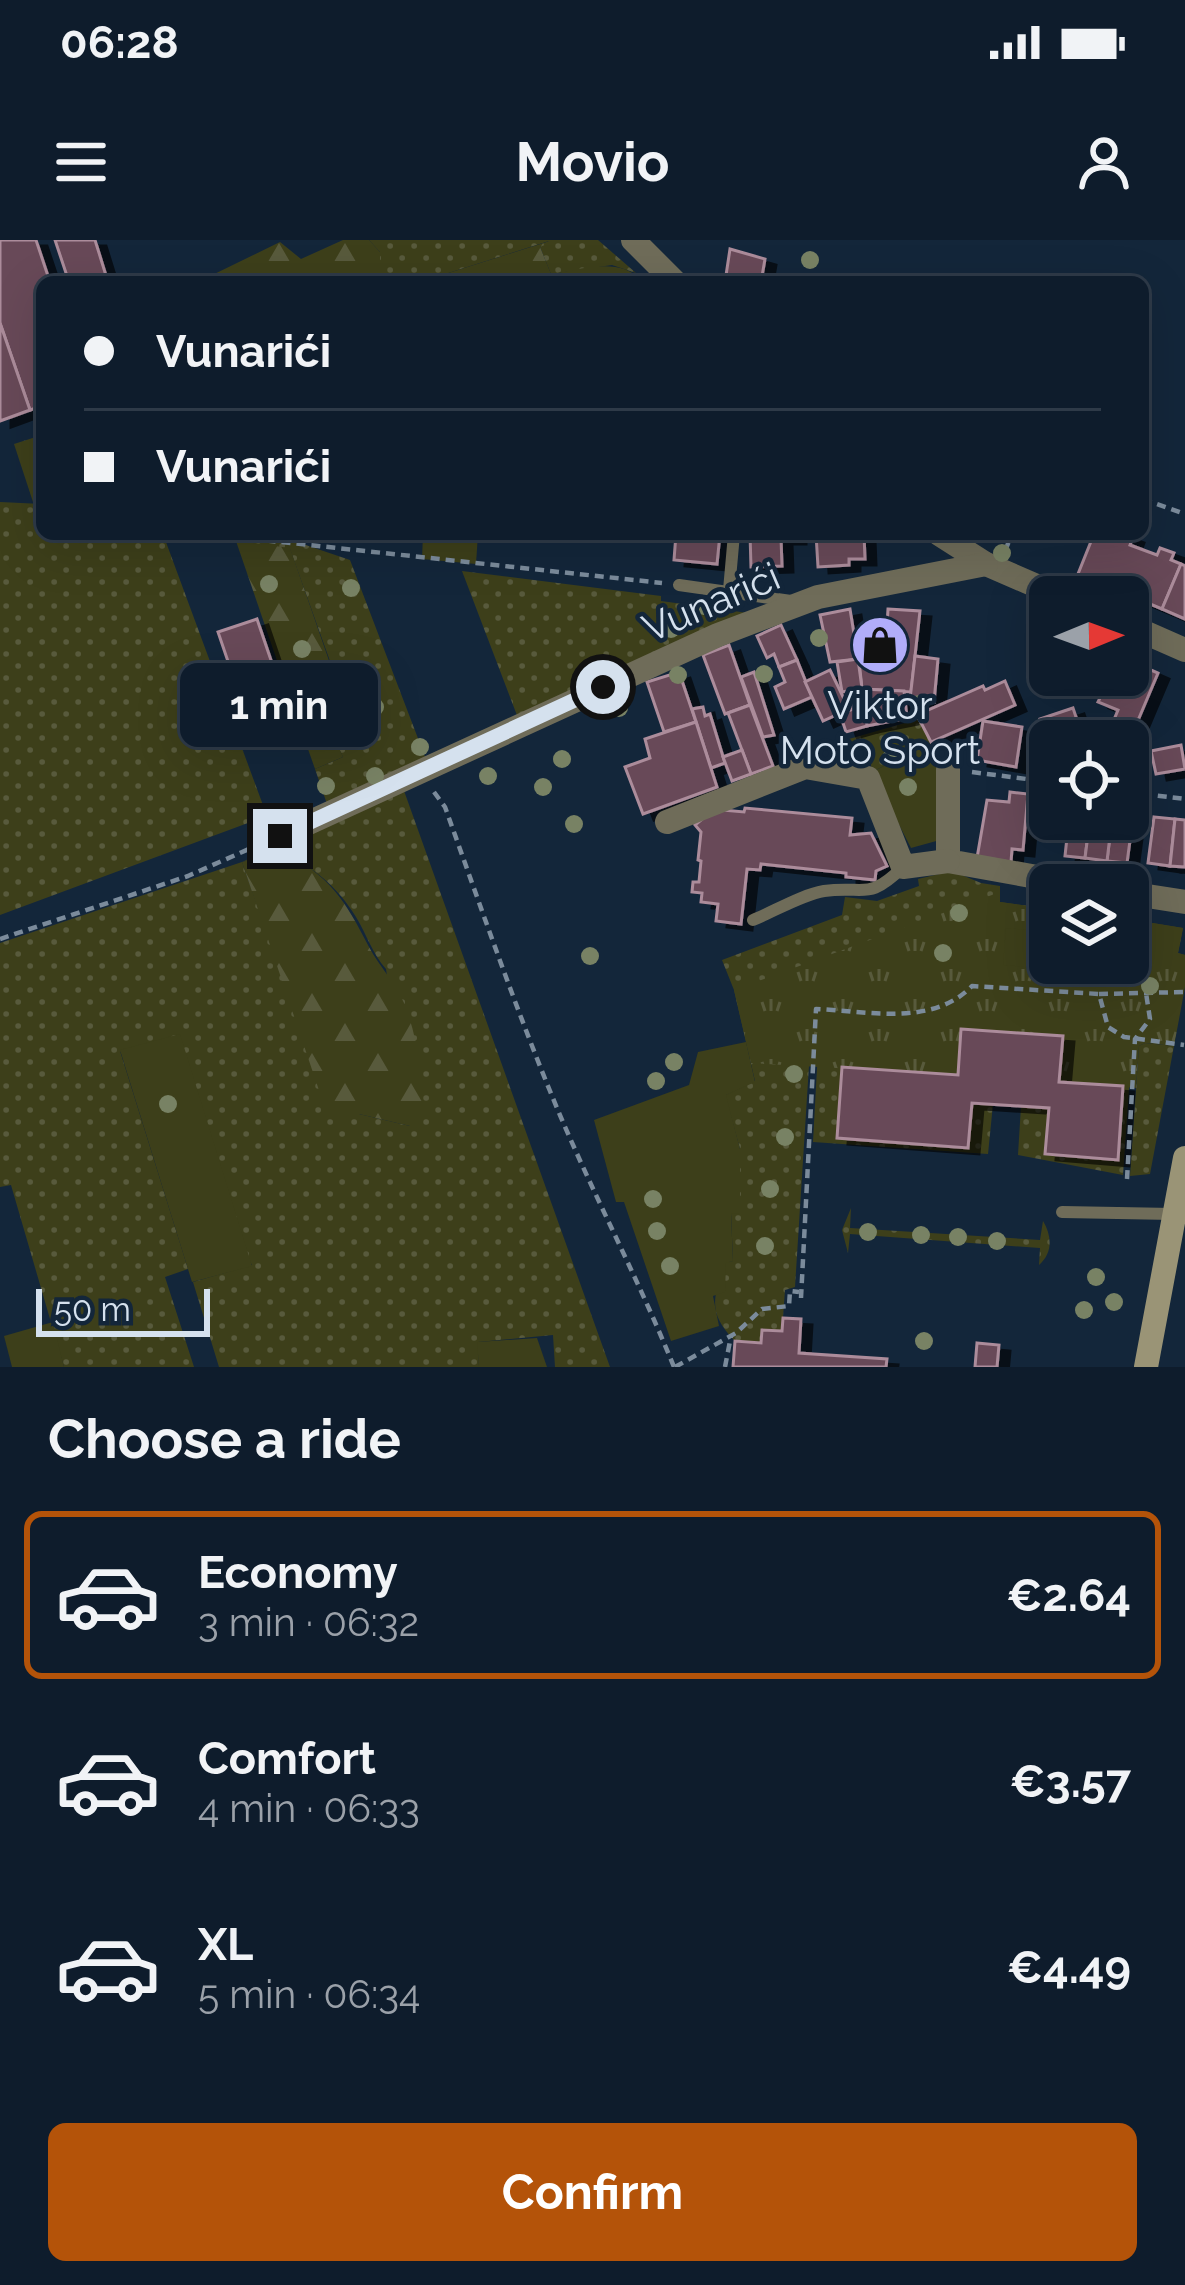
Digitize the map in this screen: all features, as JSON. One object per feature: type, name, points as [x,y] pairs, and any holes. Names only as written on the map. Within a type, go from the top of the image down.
[{"type":"street","points":[[633,240],[669,276]]},
{"type":"street","points":[[948,540],[986,564],[1029,583]]},
{"type":"street","name":"Vunarići","points":[[280,836],[718,634],[803,602],[986,564]]},
{"type":"street","points":[[1149,635],[1185,650]]},
{"type":"street","points":[[667,822],[805,767],[838,771],[868,778],[903,867],[948,861],[1029,876]]},
{"type":"street","points":[[948,769],[948,861]]},
{"type":"street","points":[[1149,896],[1185,902]]},
{"type":"street","points":[[1146,1367],[1180,1214],[1185,1158]]},
{"type":"lane","points":[[729,590],[733,540]]},
{"type":"lane","points":[[680,585],[803,602]]},
{"type":"lane","points":[[753,920],[823,891],[867,892],[885,885],[903,867]]},
{"type":"lane","points":[[1062,1212],[1180,1214]]},
{"type":"path","points":[[1149,501],[1185,514]]},
{"type":"path","points":[[263,540],[680,585]]},
{"type":"path","points":[[948,769],[1029,779]]},
{"type":"path","points":[[412,775],[446,806],[549,1090],[675,1367],[731,1336],[762,1309],[789,1306],[790,1291],[801,1295],[816,1009],[925,1013],[952,1003],[972,986],[1099,994],[1185,992]]},
{"type":"path","points":[[1149,795],[1185,799]]},
{"type":"path","points":[[0,939],[188,876],[280,836]]},
{"type":"path","points":[[1127,1179],[1135,1039],[1150,1019],[1146,993]]},
{"type":"path","points":[[1099,994],[1108,1027],[1135,1039],[1184,1045]]},
{"type":"path","points":[[724,1367],[731,1336]]},
{"type":"green space","points":[[343,240],[369,240],[380,252],[380,276],[210,276],[280,242],[301,259]]},
{"type":"green space","points":[[369,240],[598,240],[636,273],[612,265],[551,274],[540,247],[549,241],[439,276],[380,276],[380,252]]},
{"type":"green space","points":[[556,240],[540,247],[551,274],[612,267],[636,276],[439,276]]},
{"type":"green space","points":[[36,437],[36,503],[33,502],[14,444]]},
{"type":"green space","points":[[0,502],[36,504],[36,540],[165,540],[267,816],[0,915]]},
{"type":"green space","points":[[291,540],[350,560],[427,762],[328,807],[315,769],[343,757],[332,734],[351,720],[290,549],[236,541]]},
{"type":"green space","points":[[423,540],[478,540],[476,564],[422,559]]},
{"type":"green space","points":[[236,541],[290,548],[334,675],[284,681]]},
{"type":"green space","points":[[462,571],[661,596],[661,601],[748,613],[518,718]]},
{"type":"green space","points":[[334,675],[352,721],[333,734],[343,757],[315,769],[284,681]]},
{"type":"green space","points":[[919,719],[931,742],[872,772],[868,744],[835,745],[835,760],[831,757],[828,745]]},
{"type":"green space","points":[[931,742],[938,765],[940,840],[911,848],[872,772]]},
{"type":"green space","points":[[403,788],[610,1367],[555,1367],[553,1335],[478,1342],[479,1367],[219,1367],[193,1282],[252,1265],[120,1051],[188,1269],[165,1277],[194,1367],[64,1367],[11,1185],[0,1187],[0,943],[242,862]],"holes":[[[282,851],[341,896],[386,969],[410,1126],[359,1114],[277,962],[242,862]]]},
{"type":"green space","points":[[282,851],[334,891],[404,1003],[416,1044],[423,1115],[410,1126],[359,1114],[327,1114],[242,862]]},
{"type":"green space","points":[[952,871],[1000,886],[1000,902],[1029,906],[1029,981],[812,1018],[795,1287],[785,1290],[782,1331],[762,1330],[761,1343],[735,1341],[720,1322],[715,1304],[726,1262],[733,1261],[731,1213],[739,1213],[740,1149],[725,1095],[755,1081],[734,990],[722,960],[842,915],[845,897],[877,901],[919,886],[918,879]]},
{"type":"green space","points":[[1000,892],[1000,902],[1029,906],[1029,984],[1149,984],[1149,922],[1183,928],[1178,953],[1185,955],[1185,987],[1174,1046],[1139,1046],[1136,1088],[1059,1082],[1062,1036],[962,1029],[958,1075],[751,1063],[734,990]]},
{"type":"green space","points":[[1149,922],[1183,928],[1178,953],[1185,955],[1149,961]]},
{"type":"green space","points":[[1006,928],[1029,930],[1029,967],[1003,965]]},
{"type":"green space","points":[[820,1013],[934,1018],[1061,1036],[962,1029],[958,1075],[842,1067],[837,1138],[968,1148],[972,1103],[993,1104],[988,1154],[813,1142]]},
{"type":"green space","points":[[180,1034],[252,1266],[192,1282],[120,1050]]},
{"type":"green space","points":[[1062,1036],[1132,1046],[1123,1175],[1018,1155],[1021,1106],[1049,1108],[1046,1154],[1117,1159],[1123,1087],[1059,1082]]},
{"type":"green space","points":[[746,1042],[755,1082],[726,1095],[740,1149],[740,1213],[731,1214],[733,1261],[726,1263],[725,1292],[713,1296],[719,1326],[671,1341],[624,1202],[616,1202],[594,1120],[689,1085],[698,1052]]},
{"type":"green space","points":[[1139,1046],[1174,1046],[1150,1174],[1130,1176]]},
{"type":"green space","points":[[851,1208],[850,1228],[1040,1240],[1043,1221],[1049,1250],[1039,1265],[1040,1248],[850,1234],[848,1253],[842,1230]]},
{"type":"green space","points":[[53,1322],[64,1367],[12,1367],[4,1336]]},
{"type":"green space","points":[[537,1338],[547,1367],[479,1367],[477,1342]]},
{"type":"building","points":[[0,240],[36,240],[48,276],[36,276],[36,408],[30,410],[0,323]]},
{"type":"building","points":[[55,240],[95,240],[106,276],[67,276]]},
{"type":"building","points":[[730,249],[765,259],[762,276],[726,276]]},
{"type":"building","points":[[0,323],[30,410],[0,421]]},
{"type":"building","points":[[676,540],[719,540],[717,564],[674,560]]},
{"type":"building","points":[[750,540],[781,540],[782,566],[751,567]]},
{"type":"building","points":[[816,540],[864,540],[865,559],[818,567]]},
{"type":"building","points":[[1092,540],[1132,540],[1130,545],[1157,555],[1160,548],[1174,553],[1171,560],[1181,564],[1162,609],[1149,604],[1149,576],[1078,574]]},
{"type":"building","points":[[1181,564],[1185,566],[1185,619],[1162,609]]},
{"type":"building","points":[[850,609],[858,659],[830,662],[820,615]]},
{"type":"building","points":[[888,609],[920,611],[911,692],[862,689],[857,642],[886,641]]},
{"type":"building","points":[[257,619],[291,719],[252,732],[218,632]]},
{"type":"building","points":[[781,625],[797,660],[779,667],[774,654],[767,658],[757,636]]},
{"type":"building","points":[[729,645],[750,705],[725,714],[703,655]]},
{"type":"building","points":[[915,656],[938,659],[934,702],[910,699]]},
{"type":"building","points":[[858,659],[864,703],[850,705],[848,691],[842,692],[837,662]]},
{"type":"building","points":[[797,660],[812,697],[784,709],[775,687],[785,682],[779,667]]},
{"type":"building","points":[[1149,669],[1158,673],[1149,694]]},
{"type":"building","points":[[830,670],[849,709],[823,721],[805,682]]},
{"type":"building","points":[[679,672],[696,722],[664,732],[647,682]]},
{"type":"building","points":[[754,672],[774,735],[763,737],[741,677]]},
{"type":"building","points":[[1005,681],[1015,705],[931,742],[917,715]]},
{"type":"building","points":[[862,689],[904,691],[907,718],[867,726]]},
{"type":"building","points":[[1101,696],[1148,696],[1138,720],[1114,720],[1118,710],[1098,702]]},
{"type":"building","points":[[864,703],[867,726],[846,732],[840,714],[853,709],[852,704]]},
{"type":"building","points":[[750,705],[773,766],[751,774],[728,713]]},
{"type":"building","points":[[703,707],[705,716],[710,714],[725,763],[711,768],[692,709]]},
{"type":"building","points":[[1073,708],[1077,720],[1040,720]]},
{"type":"building","points":[[983,721],[1022,727],[1016,767],[977,760]]},
{"type":"building","points":[[696,722],[717,787],[643,814],[625,767],[650,758],[645,739]]},
{"type":"building","points":[[1181,745],[1185,769],[1156,774],[1151,751]]},
{"type":"building","points":[[742,750],[751,774],[732,781],[723,757]]},
{"type":"building","points":[[1010,792],[1028,794],[1023,850],[1012,849],[1011,862],[977,858],[987,800],[1009,802]]},
{"type":"building","points":[[719,805],[723,810],[852,818],[850,835],[871,833],[887,866],[876,871],[875,880],[761,864],[760,870],[747,869],[741,924],[716,921],[718,904],[701,902],[702,893],[692,892],[693,882],[699,882],[701,861],[701,832],[695,825]]},
{"type":"building","points":[[1154,817],[1175,819],[1170,866],[1148,863]]},
{"type":"building","points":[[1175,819],[1185,820],[1185,867],[1170,866]]},
{"type":"building","points":[[1067,840],[1087,840],[1085,858],[1065,856]]},
{"type":"building","points":[[1087,840],[1110,840],[1107,861],[1085,858]]},
{"type":"building","points":[[1110,840],[1130,840],[1127,863],[1107,861]]},
{"type":"building","points":[[961,1029],[1063,1036],[1059,1082],[1123,1086],[1118,1160],[1045,1154],[1049,1108],[972,1103],[968,1148],[837,1138],[842,1067],[958,1075]]},
{"type":"building","points":[[783,1318],[801,1319],[799,1353],[887,1359],[886,1367],[733,1367],[735,1341],[761,1343],[762,1330],[782,1331]]},
{"type":"building","points":[[977,1343],[999,1345],[997,1367],[975,1367]]},
{"type":"place","name":"Viktor Moto Sport","points":[[880,645]]},
{"type":"route","points":[[280,836],[603,687]]}]
